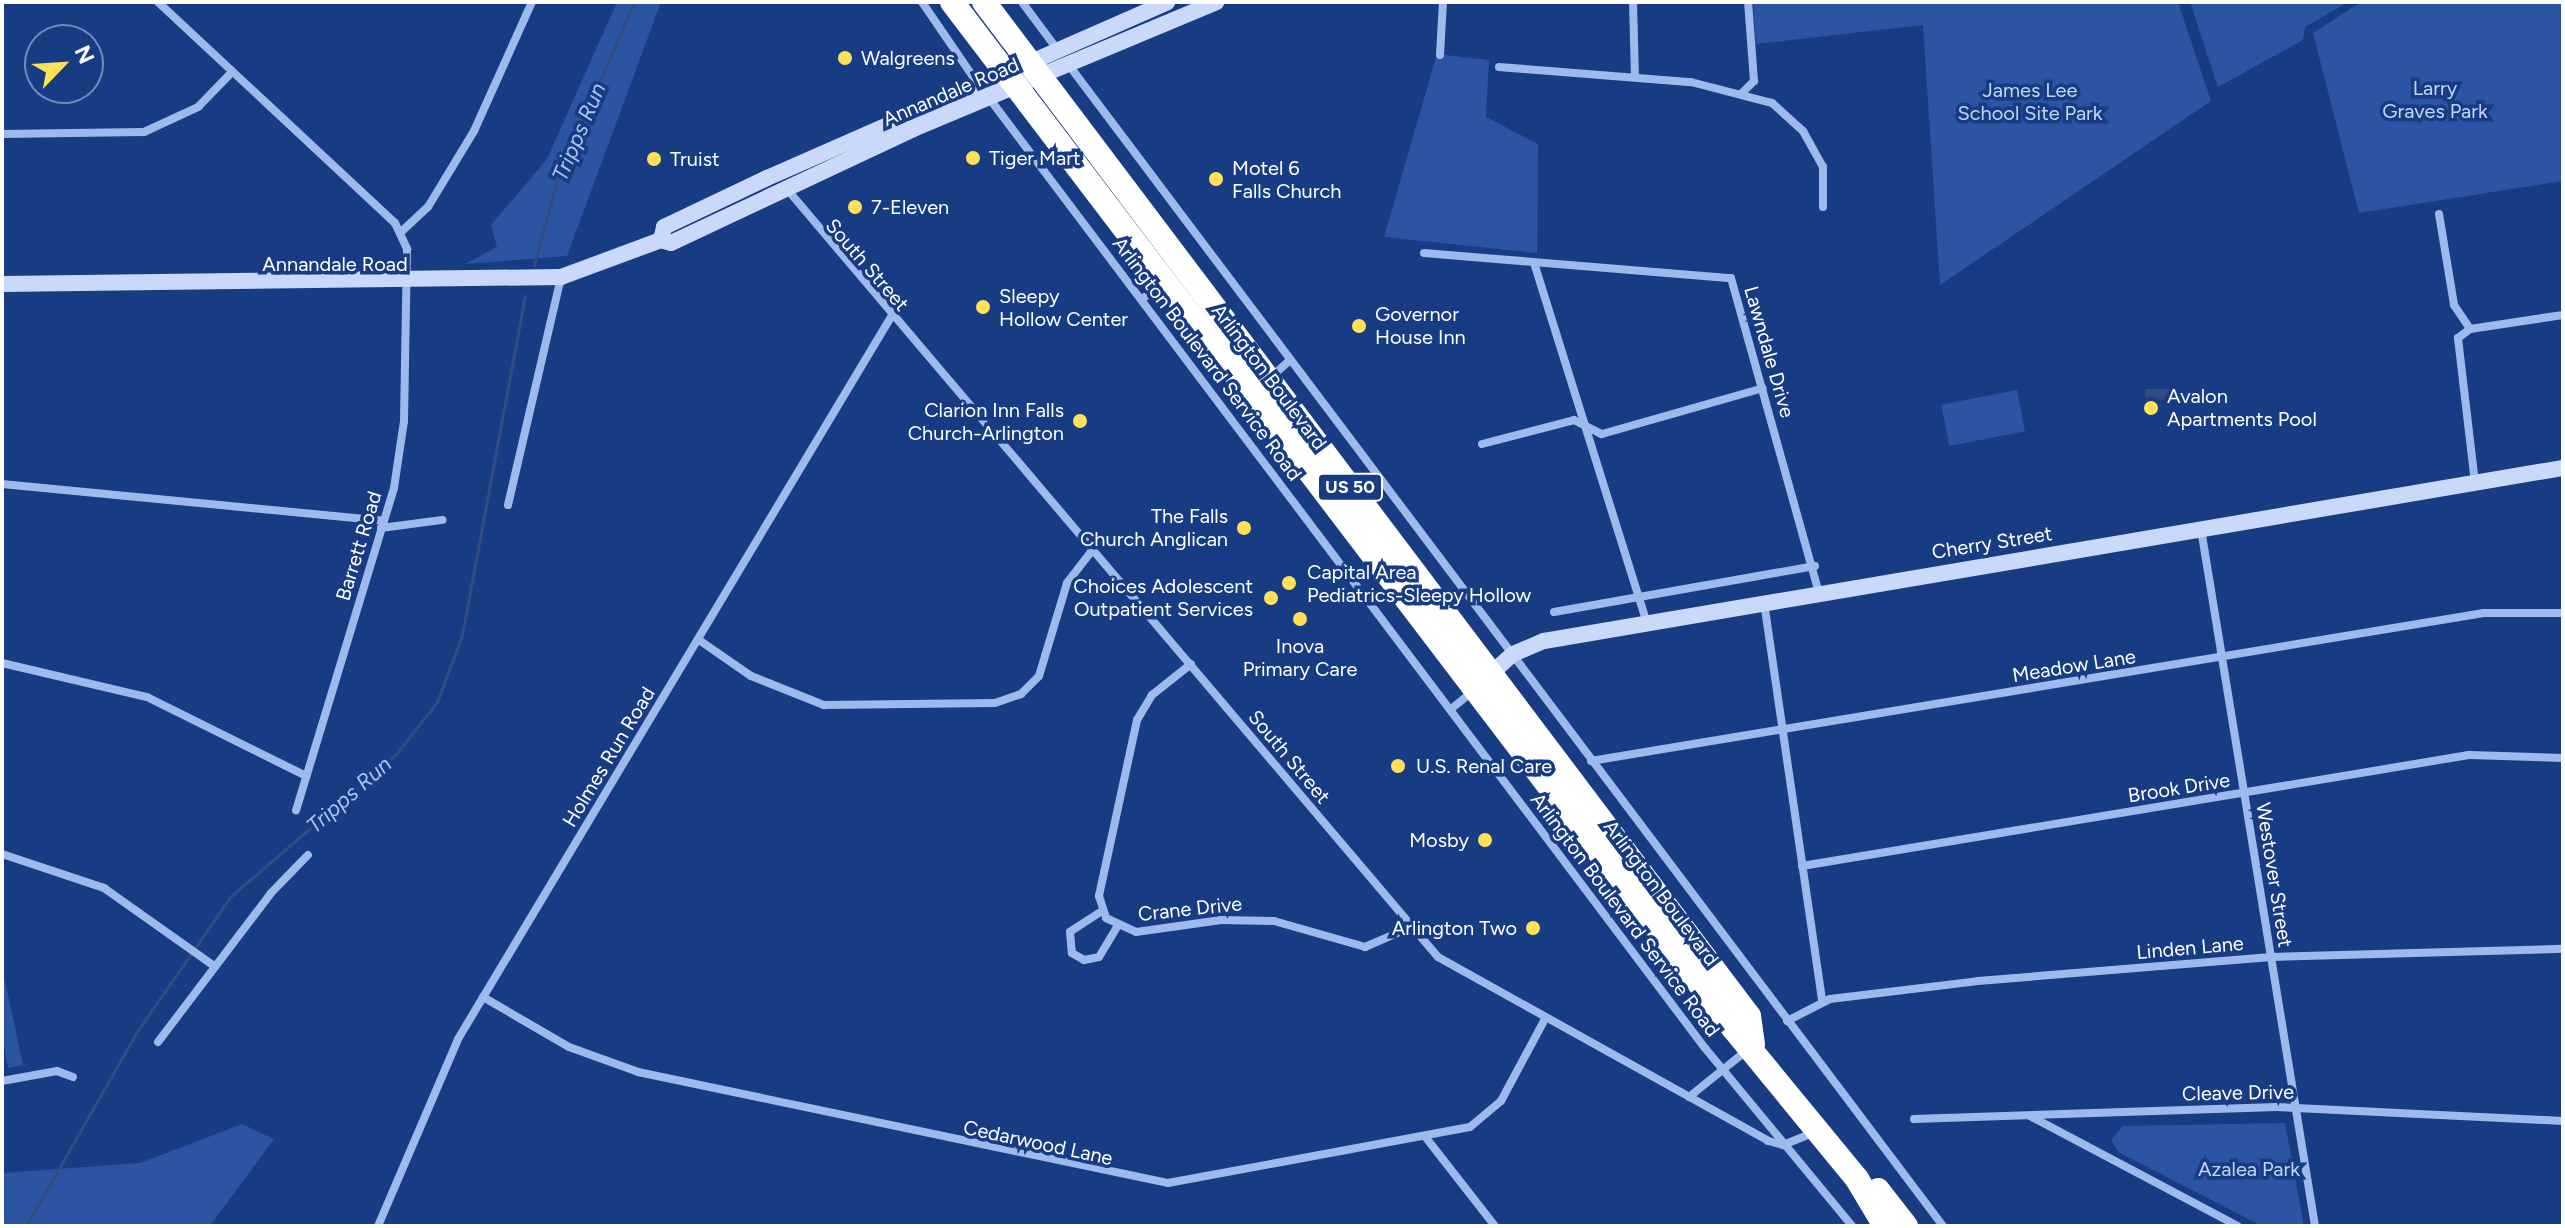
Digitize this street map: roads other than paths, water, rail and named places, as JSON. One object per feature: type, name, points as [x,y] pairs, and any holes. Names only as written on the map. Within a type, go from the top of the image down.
[{"type":"highway","name":"Arlington Boulevard","points":[[952,2],[1166,281],[1749,1016],[1753,1045],[1857,1179],[1885,1226]]},
{"type":"highway","name":"Arlington Boulevard","points":[[984,2],[1269,378],[1482,682]]},
{"type":"highway","name":"Arlington Boulevard","points":[[1857,1179],[1870,1181],[1906,1226]]},
{"type":"main road","name":"Annandale Road","points":[[783,180],[976,82],[1010,78],[1034,68],[1057,49],[1167,2]]},
{"type":"main road","name":"Annandale Road","points":[[1034,68],[1070,67],[1217,2]]},
{"type":"main road","name":"Annandale Road","points":[[3,282],[404,284],[561,277],[661,240],[664,227],[988,97],[1010,78]]},
{"type":"main road","name":"Cherry Street","points":[[1482,682],[1513,654],[1544,641],[2563,468]]},
{"type":"street","points":[[158,2],[401,232],[428,207],[443,171],[474,131],[532,2]]},
{"type":"street","name":"Arlington Boulevard Service Road","points":[[922,2],[976,82],[1722,1070],[1852,1226]]},
{"type":"street","points":[[1022,2],[1943,1226]]},
{"type":"street","points":[[1440,55],[1443,2]]},
{"type":"street","points":[[1633,2],[1635,77]]},
{"type":"street","points":[[1742,93],[1754,81],[1748,2]]},
{"type":"street","points":[[1499,67],[1635,77],[1742,93],[1772,103],[1803,131],[1823,167],[1823,207]]},
{"type":"street","points":[[2,134],[144,132],[198,107],[232,72]]},
{"type":"street","name":"South Street","points":[[783,180],[891,317],[1094,548],[1438,957],[1689,1097],[1783,1145]]},
{"type":"street","points":[[2439,214],[2454,305],[2470,329]]},
{"type":"street","name":"Barrett Road","points":[[296,810],[382,525],[404,421],[401,232]]},
{"type":"street","name":"Lawndale Drive","points":[[1424,253],[1535,266],[1731,278],[1815,566],[1819,593]]},
{"type":"street","points":[[1535,266],[1647,623]]},
{"type":"street","points":[[508,505],[561,277]]},
{"type":"street","points":[[1142,299],[1166,281]]},
{"type":"street","points":[[2475,483],[2455,357],[2458,338],[2470,329],[2563,315]]},
{"type":"street","name":"Holmes Run Road","points":[[378,1226],[439,1075],[483,997],[891,317]]},
{"type":"street","points":[[1269,378],[1290,360]]},
{"type":"street","points":[[1482,444],[1574,420],[1602,434],[1763,388]]},
{"type":"street","points":[[2,484],[382,525],[442,520]]},
{"type":"street","name":"Westover Street","points":[[2201,529],[2315,1226]]},
{"type":"street","points":[[699,640],[751,676],[824,705],[869,709],[1009,700],[1039,676],[1067,583],[1094,548]]},
{"type":"street","points":[[1554,612],[1815,566]]},
{"type":"street","points":[[1764,602],[1822,1001],[1787,1021]]},
{"type":"street","name":"Meadow Lane","points":[[1591,761],[2484,613],[2563,613]]},
{"type":"street","points":[[2,663],[147,697],[306,776]]},
{"type":"street","points":[[1117,927],[1099,957],[1084,960],[1072,953],[1070,932],[1102,911],[1107,851],[1137,720],[1152,695],[1191,664]]},
{"type":"street","name":"Cherry Street","points":[[1451,709],[1482,682]]},
{"type":"street","name":"Brook Drive","points":[[1802,866],[2469,755],[2563,758]]},
{"type":"street","points":[[2,854],[104,888],[184,942],[210,964]]},
{"type":"street","points":[[158,1042],[210,964],[308,855]]},
{"type":"street","name":"Crane Drive","points":[[1102,911],[1117,927],[1136,932],[1221,920],[1274,921],[1365,947],[1411,927]]},
{"type":"street","name":"Linden Lane","points":[[1822,1001],[2271,957],[2563,949]]},
{"type":"street","name":"Cedarwood Lane","points":[[483,997],[611,1065],[1134,1180],[1179,1182],[1427,1139],[1470,1127],[1492,1111],[1546,1017]]},
{"type":"street","points":[[1689,1097],[1753,1045]]},
{"type":"street","points":[[2,1081],[57,1071],[73,1077]]},
{"type":"street","name":"Cleave Drive","points":[[1914,1119],[2296,1108],[2563,1121]]},
{"type":"street","points":[[2028,1115],[2238,1226]]},
{"type":"street","points":[[1783,1145],[1819,1131]]},
{"type":"street","points":[[1427,1139],[1495,1226]]},
{"type":"waterway","name":"Tripps Run","points":[[534,265],[556,184],[634,2]]},
{"type":"waterway","name":"Tripps Run","points":[[26,1226],[136,1033],[230,897],[396,754],[437,702],[462,635],[525,296]]},
{"type":"place","name":"Walgreens","points":[[845,58]]},
{"type":"place","name":"Tiger Mart","points":[[973,158]]},
{"type":"place","name":"Truist","points":[[654,159]]},
{"type":"place","name":"Motel 6 Falls Church","points":[[1216,179]]},
{"type":"place","name":"7-Eleven","points":[[855,207]]},
{"type":"place","name":"Sleepy Hollow Center","points":[[983,307]]},
{"type":"place","name":"Governor House Inn","points":[[1359,326]]},
{"type":"place","name":"Avalon Apartments Pool","points":[[2151,408]]},
{"type":"place","name":"Clarion Inn Falls Church-Arlington","points":[[1080,421]]},
{"type":"place","name":"The Falls Church Anglican","points":[[1244,528]]},
{"type":"place","name":"Capital Area Pediatrics-Sleepy Hollow","points":[[1289,583]]},
{"type":"place","name":"Choices Adolescent Outpatient Services","points":[[1271,598]]},
{"type":"place","name":"Inova Primary Care","points":[[1300,619]]},
{"type":"place","name":"U.S. Renal Care","points":[[1398,766]]},
{"type":"place","name":"Mosby","points":[[1485,840]]},
{"type":"place","name":"Arlington Two","points":[[1533,928]]},
{"type":"park label","name":"Larry Graves Park","points":[[2435,100]]},
{"type":"park label","name":"James Lee School Site Park","points":[[2030,102]]},
{"type":"park label","name":"Azalea Park","points":[[2249,1169]]}]
